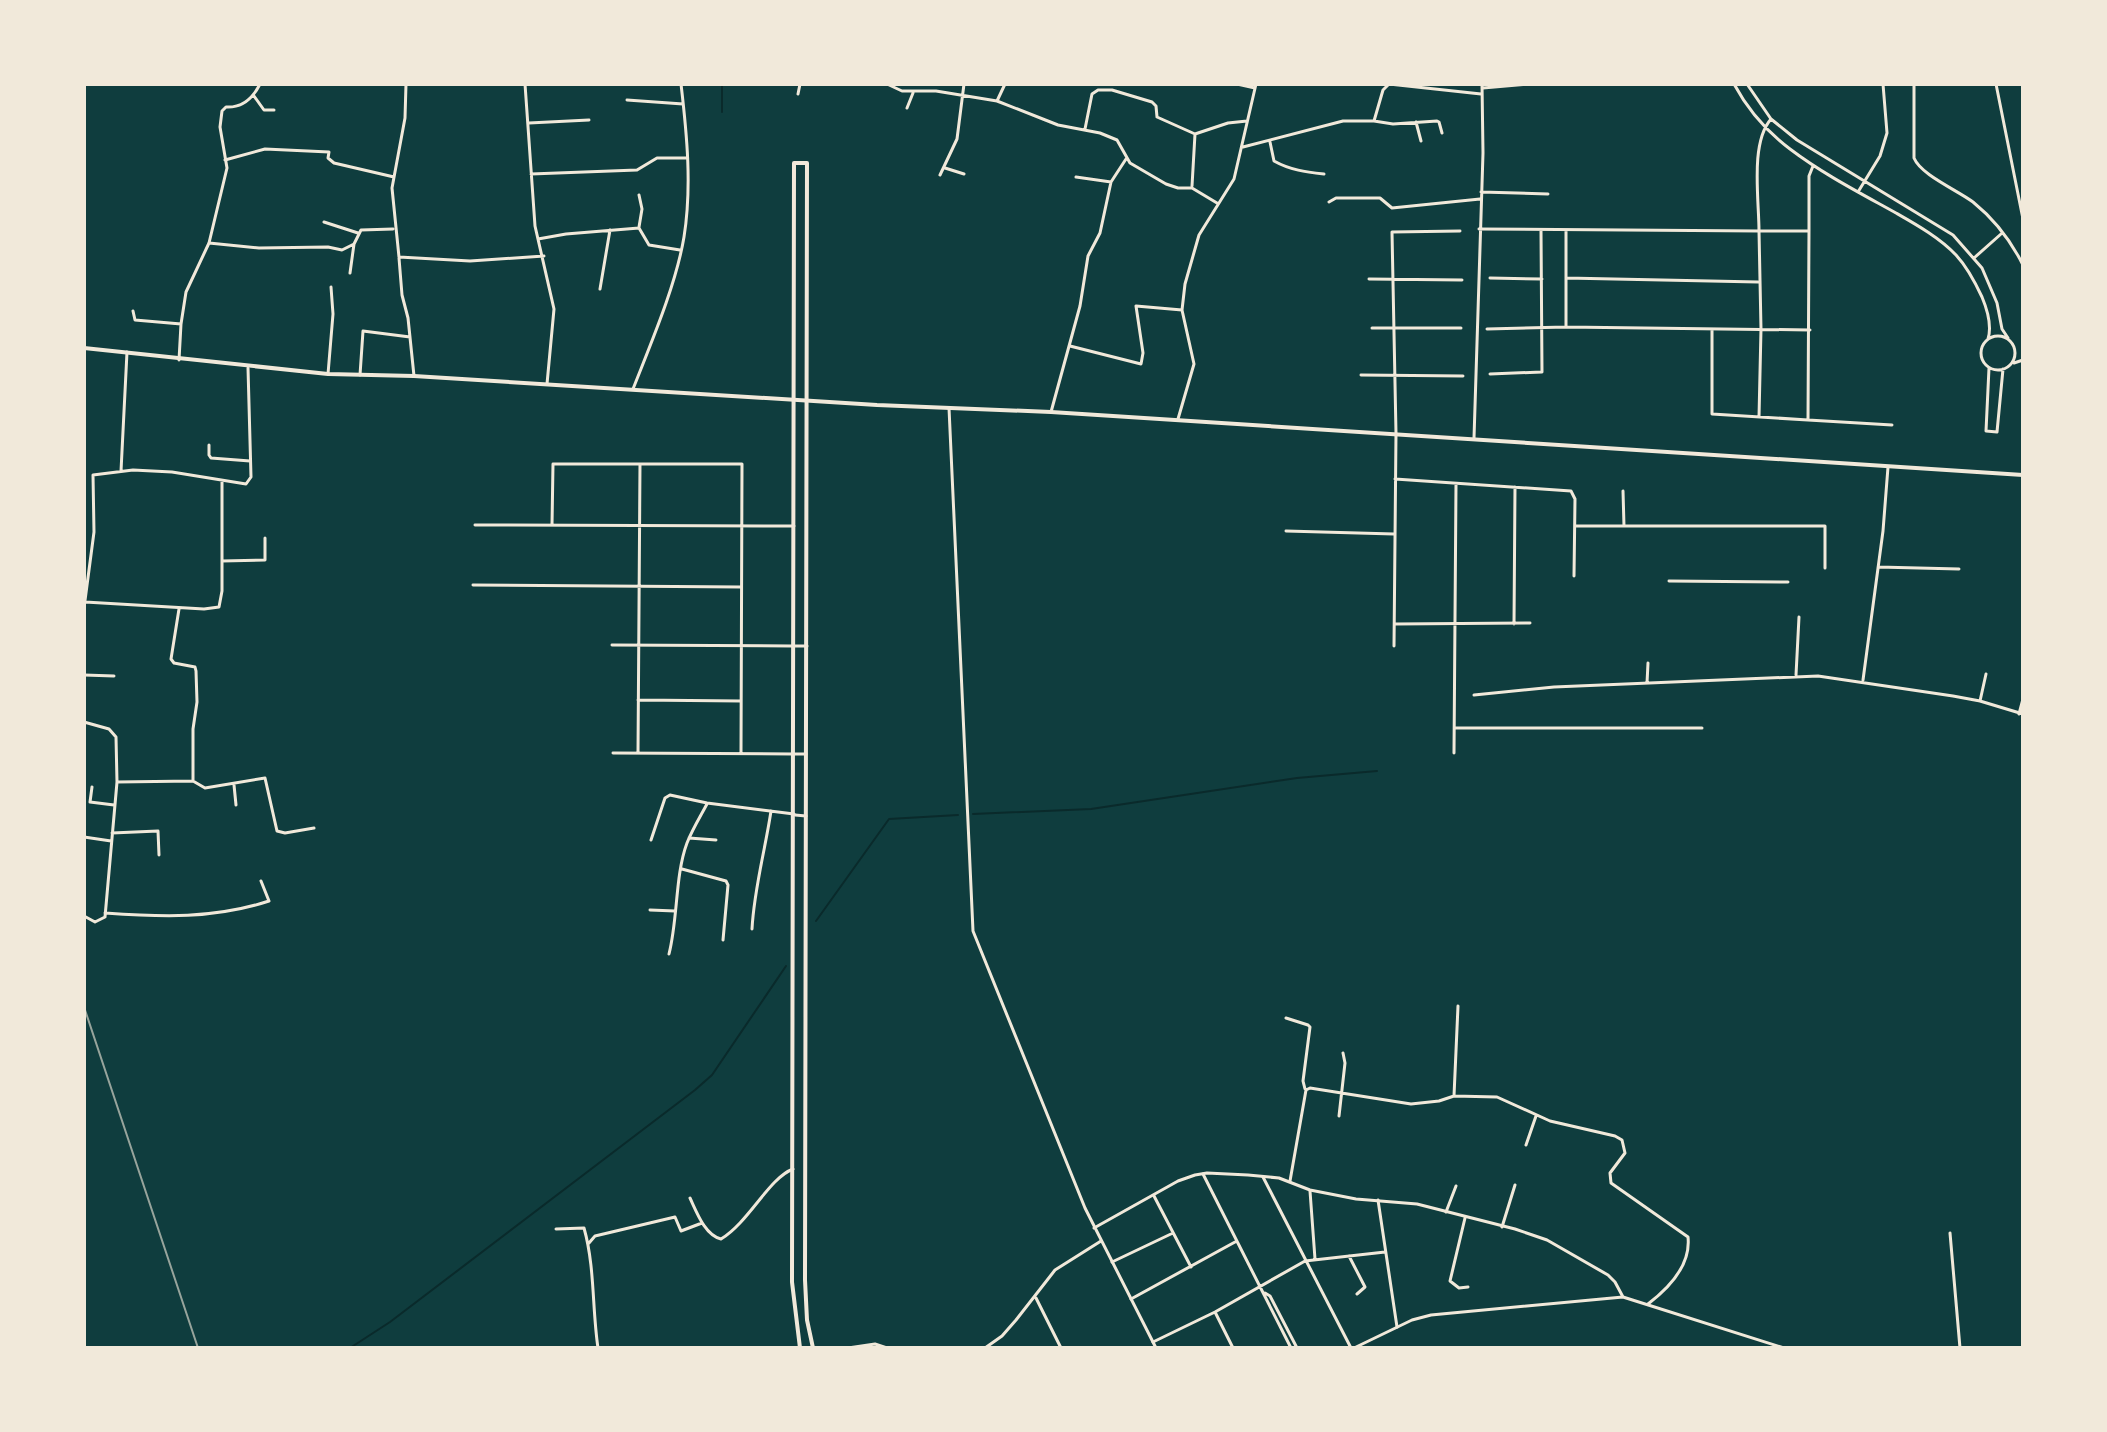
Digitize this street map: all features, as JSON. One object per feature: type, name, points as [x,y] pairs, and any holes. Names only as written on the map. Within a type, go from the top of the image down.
[{"type":"main road","points":[[800,1348],[792,1282],[794,163],[807,163],[805,1280],[807,1320],[813,1348]]},
{"type":"main road","points":[[84,348],[248,368],[328,374],[414,376],[1178,419],[2023,475]]},
{"type":"street","points":[[179,360],[186,292],[209,243],[227,168],[220,127],[222,111],[226,107],[236,108],[254,96],[260,84]]},
{"type":"street","points":[[406,84],[405,118],[392,188],[402,295],[411,336],[414,376]]},
{"type":"street","points":[[525,84],[538,239],[554,309],[547,384]]},
{"type":"street","points":[[633,389],[681,250],[689,193],[681,84]]},
{"type":"street","points":[[798,94],[800,84]]},
{"type":"street","points":[[887,84],[902,91],[936,91],[997,101],[1058,125],[1084,129],[1117,140],[1123,147],[1126,159],[1166,184],[1192,188],[1217,203]]},
{"type":"street","points":[[936,84],[936,91]]},
{"type":"street","points":[[940,175],[957,139],[964,84]]},
{"type":"street","points":[[997,101],[1005,84]]},
{"type":"street","points":[[1178,419],[1194,361],[1182,310],[1185,284],[1199,235],[1234,179],[1255,86],[1237,84]]},
{"type":"street","points":[[1374,121],[1383,90],[1389,84],[1481,94]]},
{"type":"street","points":[[1474,438],[1483,153],[1481,94],[1483,86],[1530,84]]},
{"type":"street","points":[[1734,84],[1764,127],[1813,166],[1916,225],[1951,250],[1971,274],[1985,305],[1991,331],[1988,339]]},
{"type":"street","points":[[1747,84],[1771,119],[1822,156],[1922,215],[1960,242],[1982,268],[1997,303],[2002,329],[2016,354],[2011,365]]},
{"type":"street","points":[[1858,192],[1880,156],[1887,133],[1883,84]]},
{"type":"street","points":[[1914,84],[1914,158],[1917,165],[1991,217],[2023,265]]},
{"type":"street","points":[[1996,84],[2023,219]]},
{"type":"street","points":[[1084,129],[1093,86]]},
{"type":"street","points":[[1094,92],[1112,90],[1149,101],[1155,104],[1157,117],[1195,134],[1228,123],[1247,121]]},
{"type":"street","points":[[907,108],[913,92]]},
{"type":"street","points":[[254,96],[264,110],[274,110]]},
{"type":"street","points":[[627,100],[684,104]]},
{"type":"street","points":[[1759,417],[1759,149],[1764,127],[1771,119]]},
{"type":"street","points":[[528,123],[589,120]]},
{"type":"street","points":[[1243,147],[1343,121],[1393,124],[1439,122],[1442,133]]},
{"type":"street","points":[[1416,122],[1421,141]]},
{"type":"street","points":[[1192,188],[1195,134]]},
{"type":"street","points":[[1269,141],[1274,161],[1278,164],[1288,169],[1324,174]]},
{"type":"street","points":[[225,160],[265,149],[329,152],[328,158],[334,163],[394,177]]},
{"type":"street","points":[[531,174],[637,170],[657,158],[688,158]]},
{"type":"street","points":[[1051,412],[1080,306],[1084,270],[1100,233],[1111,182],[1126,159]]},
{"type":"street","points":[[1808,420],[1809,176],[1813,166]]},
{"type":"street","points":[[945,168],[964,174]]},
{"type":"street","points":[[1076,177],[1111,182]]},
{"type":"street","points":[[1481,192],[1548,194]]},
{"type":"street","points":[[639,195],[642,209],[639,228],[649,245],[681,250]]},
{"type":"street","points":[[1329,202],[1336,198],[1380,198],[1392,208],[1480,199]]},
{"type":"street","points":[[324,222],[358,233]]},
{"type":"street","points":[[350,273],[358,233],[367,228],[395,229]]},
{"type":"street","points":[[538,239],[639,228]]},
{"type":"street","points":[[600,289],[610,229]]},
{"type":"street","points":[[1479,229],[1809,231]]},
{"type":"street","points":[[1394,646],[1396,433],[1392,232],[1460,231]]},
{"type":"street","points":[[1490,374],[1542,372],[1541,231]]},
{"type":"street","points":[[1566,231],[1566,327]]},
{"type":"street","points":[[1974,258],[2001,234]]},
{"type":"street","points":[[1951,250],[1960,242]]},
{"type":"street","points":[[209,243],[342,250],[354,244]]},
{"type":"street","points":[[399,257],[470,261],[544,256]]},
{"type":"street","points":[[1490,278],[1542,279]]},
{"type":"street","points":[[1566,278],[1759,282]]},
{"type":"street","points":[[1369,279],[1462,280]]},
{"type":"street","points":[[328,374],[333,314],[331,287]]},
{"type":"street","points":[[1070,346],[1141,364],[1143,353],[1136,306],[1182,310]]},
{"type":"street","points":[[133,311],[135,320],[181,324]]},
{"type":"street","points":[[1372,328],[1461,328]]},
{"type":"street","points":[[1487,329],[1810,330]]},
{"type":"street","points":[[1712,329],[1712,414],[1892,425]]},
{"type":"street","points":[[360,375],[363,331],[411,336]]},
{"type":"street","points":[[2003,369],[1997,432],[1986,431],[1989,368],[1980,355],[1988,339],[1996,336],[2008,338]]},
{"type":"street","points":[[2013,344],[2022,348]]},
{"type":"street","points":[[121,471],[127,352]]},
{"type":"street","points":[[1989,368],[2003,369],[2023,360]]},
{"type":"street","points":[[222,482],[222,591],[219,607],[84,605],[86,564],[94,532],[93,475],[121,471],[172,472],[246,484],[251,477],[248,368]]},
{"type":"street","points":[[1361,375],[1463,376]]},
{"type":"street","points":[[949,408],[973,931],[1094,1228],[1156,1348]]},
{"type":"street","points":[[209,445],[211,458],[251,461]]},
{"type":"street","points":[[552,525],[553,464],[742,464],[741,753]]},
{"type":"street","points":[[638,753],[640,464]]},
{"type":"street","points":[[1863,680],[1888,467]]},
{"type":"street","points":[[1395,479],[1571,491],[1575,499],[1574,576]]},
{"type":"street","points":[[1454,753],[1456,484]]},
{"type":"street","points":[[1514,624],[1515,487]]},
{"type":"street","points":[[1623,491],[1624,526]]},
{"type":"street","points":[[475,525],[807,527]]},
{"type":"street","points":[[1575,526],[1825,526],[1825,568]]},
{"type":"street","points":[[1286,531],[1395,534]]},
{"type":"street","points":[[222,561],[265,560],[265,538]]},
{"type":"street","points":[[1878,567],[1959,569]]},
{"type":"street","points":[[1669,581],[1788,582]]},
{"type":"street","points":[[473,585],[742,587]]},
{"type":"street","points":[[180,608],[171,659],[174,663],[196,669],[193,781]]},
{"type":"street","points":[[1796,675],[1799,617]]},
{"type":"street","points":[[1395,624],[1530,623]]},
{"type":"street","points":[[612,645],[807,646]]},
{"type":"street","points":[[1647,683],[1648,663]]},
{"type":"street","points":[[1980,701],[1986,674]]},
{"type":"street","points":[[84,675],[114,676]]},
{"type":"street","points":[[1474,695],[1512,690],[1796,675],[1863,680],[1980,701],[2021,714],[2023,699]]},
{"type":"street","points":[[638,700],[741,701]]},
{"type":"street","points":[[84,722],[109,729],[116,737],[117,782],[105,913],[101,920],[95,922],[84,916]]},
{"type":"street","points":[[1455,728],[1702,728]]},
{"type":"street","points":[[613,753],[806,754]]},
{"type":"street","points":[[117,782],[193,781],[205,788],[266,778],[277,831],[285,833],[314,828]]},
{"type":"street","points":[[234,785],[236,805]]},
{"type":"street","points":[[92,787],[90,802],[115,805]]},
{"type":"street","points":[[651,840],[667,796],[806,816]]},
{"type":"street","points":[[669,954],[689,838],[707,803]]},
{"type":"street","points":[[752,929],[755,887],[762,872],[771,811]]},
{"type":"street","points":[[112,833],[158,831],[159,855]]},
{"type":"street","points":[[84,837],[111,841]]},
{"type":"street","points":[[689,838],[716,840]]},
{"type":"street","points":[[682,869],[726,881],[723,940]]},
{"type":"street","points":[[105,913],[207,916],[269,901],[261,881]]},
{"type":"street","points":[[650,910],[676,911]]},
{"type":"street","points":[[1454,1096],[1458,1006]]},
{"type":"street","points":[[793,1007],[805,1008]]},
{"type":"street","points":[[1286,1018],[1310,1027],[1303,1081],[1306,1090],[1290,1181]]},
{"type":"street","points":[[1339,1116],[1345,1063],[1343,1053]]},
{"type":"street","points":[[1306,1090],[1341,1092],[1411,1104],[1454,1096],[1497,1097],[1536,1116],[1600,1131],[1622,1140],[1625,1153],[1610,1173],[1611,1183],[1688,1237],[1686,1260],[1679,1272],[1664,1292],[1648,1304]]},
{"type":"street","points":[[1526,1145],[1536,1116]]},
{"type":"street","points":[[690,1198],[713,1237],[719,1239],[747,1218],[779,1176],[793,1169]]},
{"type":"street","points":[[1094,1228],[1178,1181],[1203,1174],[1263,1177],[1356,1199],[1417,1204],[1515,1229],[1547,1240],[1586,1262],[1615,1282],[1623,1297]]},
{"type":"street","points":[[1203,1174],[1235,1242],[1261,1287],[1270,1296],[1297,1348]]},
{"type":"street","points":[[1263,1177],[1353,1348],[1431,1315],[1623,1297],[1784,1348]]},
{"type":"street","points":[[1502,1227],[1515,1185]]},
{"type":"street","points":[[1446,1212],[1456,1186]]},
{"type":"street","points":[[1310,1190],[1315,1259]]},
{"type":"street","points":[[1154,1196],[1191,1267]]},
{"type":"street","points":[[1378,1200],[1397,1327]]},
{"type":"street","points":[[589,1243],[595,1236],[675,1217],[681,1231],[703,1222]]},
{"type":"street","points":[[1465,1218],[1450,1281],[1459,1288],[1468,1287]]},
{"type":"street","points":[[556,1229],[584,1228],[589,1243],[598,1348]]},
{"type":"street","points":[[1112,1262],[1173,1233]]},
{"type":"street","points":[[1950,1233],[1960,1348]]},
{"type":"street","points":[[985,1348],[1002,1336],[1055,1270],[1101,1241]]},
{"type":"street","points":[[1131,1299],[1235,1242]]},
{"type":"street","points":[[1153,1342],[1215,1312],[1305,1261],[1385,1252]]},
{"type":"street","points":[[1349,1256],[1365,1287],[1357,1294]]},
{"type":"street","points":[[1265,1293],[1264,1298],[1291,1348]]},
{"type":"street","points":[[1036,1297],[1061,1348]]},
{"type":"street","points":[[1215,1312],[1233,1348]]},
{"type":"street","points":[[848,1348],[875,1344],[887,1348]]},
{"type":"waterway","points":[[722,84],[722,112]]},
{"type":"waterway","points":[[973,814],[1091,809],[1297,778],[1377,771]]},
{"type":"waterway","points":[[816,921],[889,819],[958,815]]},
{"type":"waterway","points":[[350,1348],[390,1322],[695,1090],[712,1075],[786,966]]},
{"type":"railway","points":[[84,1007],[198,1348]]}]
